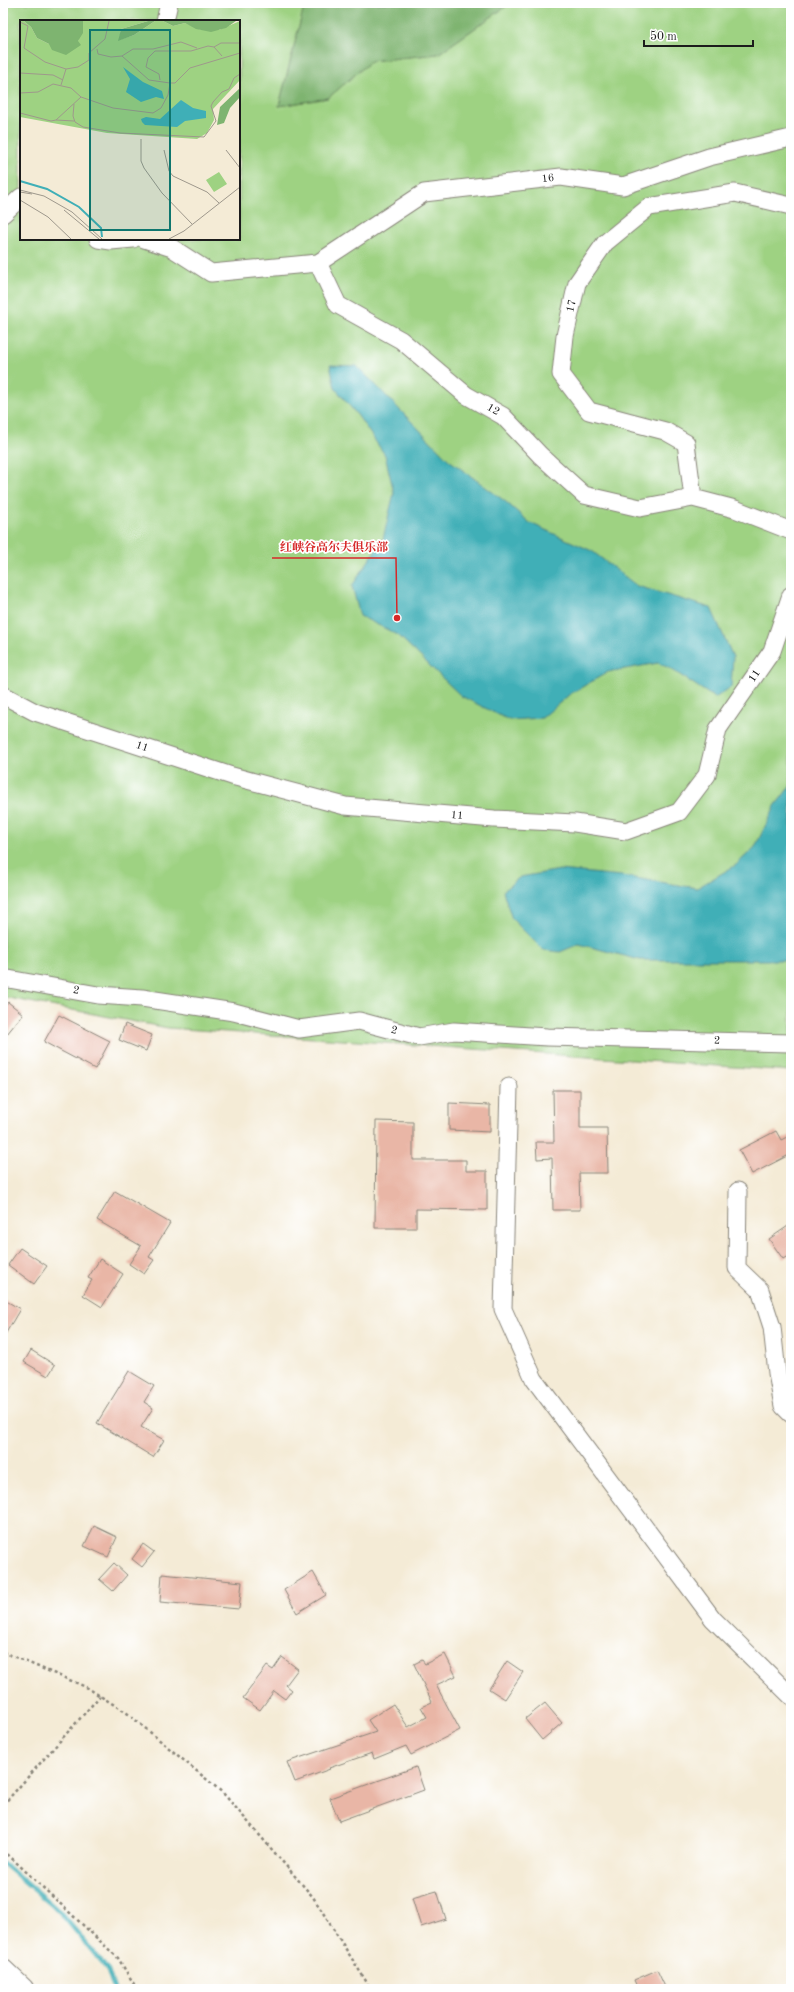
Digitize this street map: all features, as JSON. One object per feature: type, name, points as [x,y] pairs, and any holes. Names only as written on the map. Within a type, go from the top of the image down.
[{"type":"main road","points":[[3,1970],[23,1989]]},
{"type":"street","points":[[165,20],[168,3]]},
{"type":"street","name":"16","points":[[318,262],[424,194],[561,177],[623,186],[709,157],[791,138]]},
{"type":"street","name":"17","points":[[693,498],[686,443],[665,431],[589,411],[561,374],[566,336],[577,283],[605,243],[649,207],[735,194],[791,206]]},
{"type":"street","points":[[3,214],[20,198]]},
{"type":"street","points":[[104,240],[122,240]]},
{"type":"street","points":[[147,240],[172,248],[211,273],[318,262]]},
{"type":"street","name":"12","points":[[318,262],[338,305],[401,340],[466,395],[503,416],[540,455],[584,495],[640,508],[693,498]]},
{"type":"street","points":[[693,498],[735,509],[791,531]]},
{"type":"street","name":"11","points":[[3,695],[35,712],[232,776],[345,806],[494,819],[575,823],[626,831],[679,812],[707,775],[718,729],[772,650],[791,595]]},
{"type":"street","name":"2","points":[[3,978],[98,995],[142,998],[234,1012],[299,1029],[359,1021],[420,1037],[454,1032],[547,1037],[663,1038],[791,1043]]},
{"type":"street","points":[[509,1087],[503,1309],[534,1379],[713,1619],[791,1696]]},
{"type":"street","points":[[738,1191],[737,1268],[760,1290],[772,1327],[776,1373],[783,1406],[791,1414]]},
{"type":"path","points":[[3,1652],[86,1687],[127,1713],[224,1793],[314,1897],[370,1989]]},
{"type":"path","points":[[3,1805],[100,1696]]},
{"type":"path","points":[[3,1850],[118,1958],[137,1989]]},
{"type":"green space","points":[[3,3],[305,3],[279,106],[328,98],[371,61],[438,54],[511,3],[791,3],[791,1071],[168,1028],[3,997]]},
{"type":"green space","points":[[305,3],[511,3],[438,54],[371,61],[328,98],[279,106]]},
{"type":"water","points":[[330,365],[357,366],[449,460],[506,502],[530,523],[592,551],[637,586],[711,608],[733,657],[731,687],[715,698],[671,669],[658,663],[608,672],[570,694],[542,718],[509,720],[461,696],[398,635],[360,616],[352,586],[383,539],[394,493],[385,455],[358,416],[335,388]]},
{"type":"water","points":[[791,785],[791,960],[640,960],[579,944],[560,952],[543,950],[512,919],[503,891],[520,877],[560,870],[622,876],[697,888],[736,865],[755,847],[775,806]]},
{"type":"building","points":[[8,1002],[23,1014],[3,1039],[3,1008]]},
{"type":"building","points":[[59,1015],[110,1041],[95,1069],[44,1042]]},
{"type":"building","points":[[125,1024],[152,1035],[146,1051],[119,1040]]},
{"type":"building","points":[[553,1090],[580,1090],[580,1128],[607,1128],[608,1173],[579,1173],[580,1210],[553,1210],[552,1158],[537,1159],[536,1142],[554,1142]]},
{"type":"building","points":[[449,1103],[490,1105],[490,1132],[449,1130]]},
{"type":"building","points":[[376,1121],[413,1122],[413,1160],[466,1160],[466,1171],[487,1171],[487,1210],[416,1209],[416,1228],[375,1228]]},
{"type":"building","points":[[776,1131],[781,1140],[791,1135],[791,1154],[752,1174],[739,1150]]},
{"type":"building","points":[[115,1191],[170,1223],[149,1257],[154,1260],[144,1274],[129,1264],[141,1246],[97,1220]]},
{"type":"building","points":[[791,1224],[791,1254],[783,1259],[769,1239]]},
{"type":"building","points":[[20,1248],[47,1266],[34,1284],[8,1265]]},
{"type":"building","points":[[100,1259],[123,1274],[102,1307],[83,1295],[92,1280],[88,1278]]},
{"type":"building","points":[[3,1299],[20,1309],[3,1338]]},
{"type":"building","points":[[31,1350],[55,1365],[48,1376],[24,1362]]},
{"type":"building","points":[[129,1371],[154,1386],[144,1402],[153,1408],[141,1427],[164,1440],[153,1457],[97,1423]]},
{"type":"building","points":[[94,1526],[117,1537],[108,1557],[84,1546]]},
{"type":"building","points":[[143,1544],[154,1552],[142,1567],[132,1559]]},
{"type":"building","points":[[114,1563],[127,1575],[113,1591],[99,1579]]},
{"type":"building","points":[[313,1572],[326,1595],[297,1613],[284,1590]]},
{"type":"building","points":[[162,1574],[242,1582],[239,1609],[160,1602]]},
{"type":"building","points":[[445,1654],[456,1676],[436,1685],[460,1730],[411,1755],[406,1746],[374,1759],[372,1753],[295,1782],[287,1762],[376,1732],[368,1720],[393,1704],[408,1727],[427,1717],[421,1707],[432,1702],[414,1664],[422,1660],[425,1664]]},
{"type":"building","points":[[282,1657],[298,1669],[286,1685],[292,1690],[285,1699],[274,1691],[260,1710],[243,1698],[267,1666],[273,1670]]},
{"type":"building","points":[[507,1661],[523,1672],[505,1699],[489,1689]]},
{"type":"building","points":[[545,1703],[562,1723],[542,1740],[525,1719]]},
{"type":"building","points":[[416,1767],[424,1790],[339,1821],[330,1798]]},
{"type":"building","points":[[437,1891],[446,1919],[421,1927],[412,1898]]},
{"type":"building","points":[[657,1970],[666,1989],[638,1989],[634,1980]]},
{"type":"waterway","points":[[3,1863],[60,1912],[108,1970],[114,1989]]},
{"type":"place","name":"红峡谷高尔夫俱乐部","points":[[397,618]]}]
